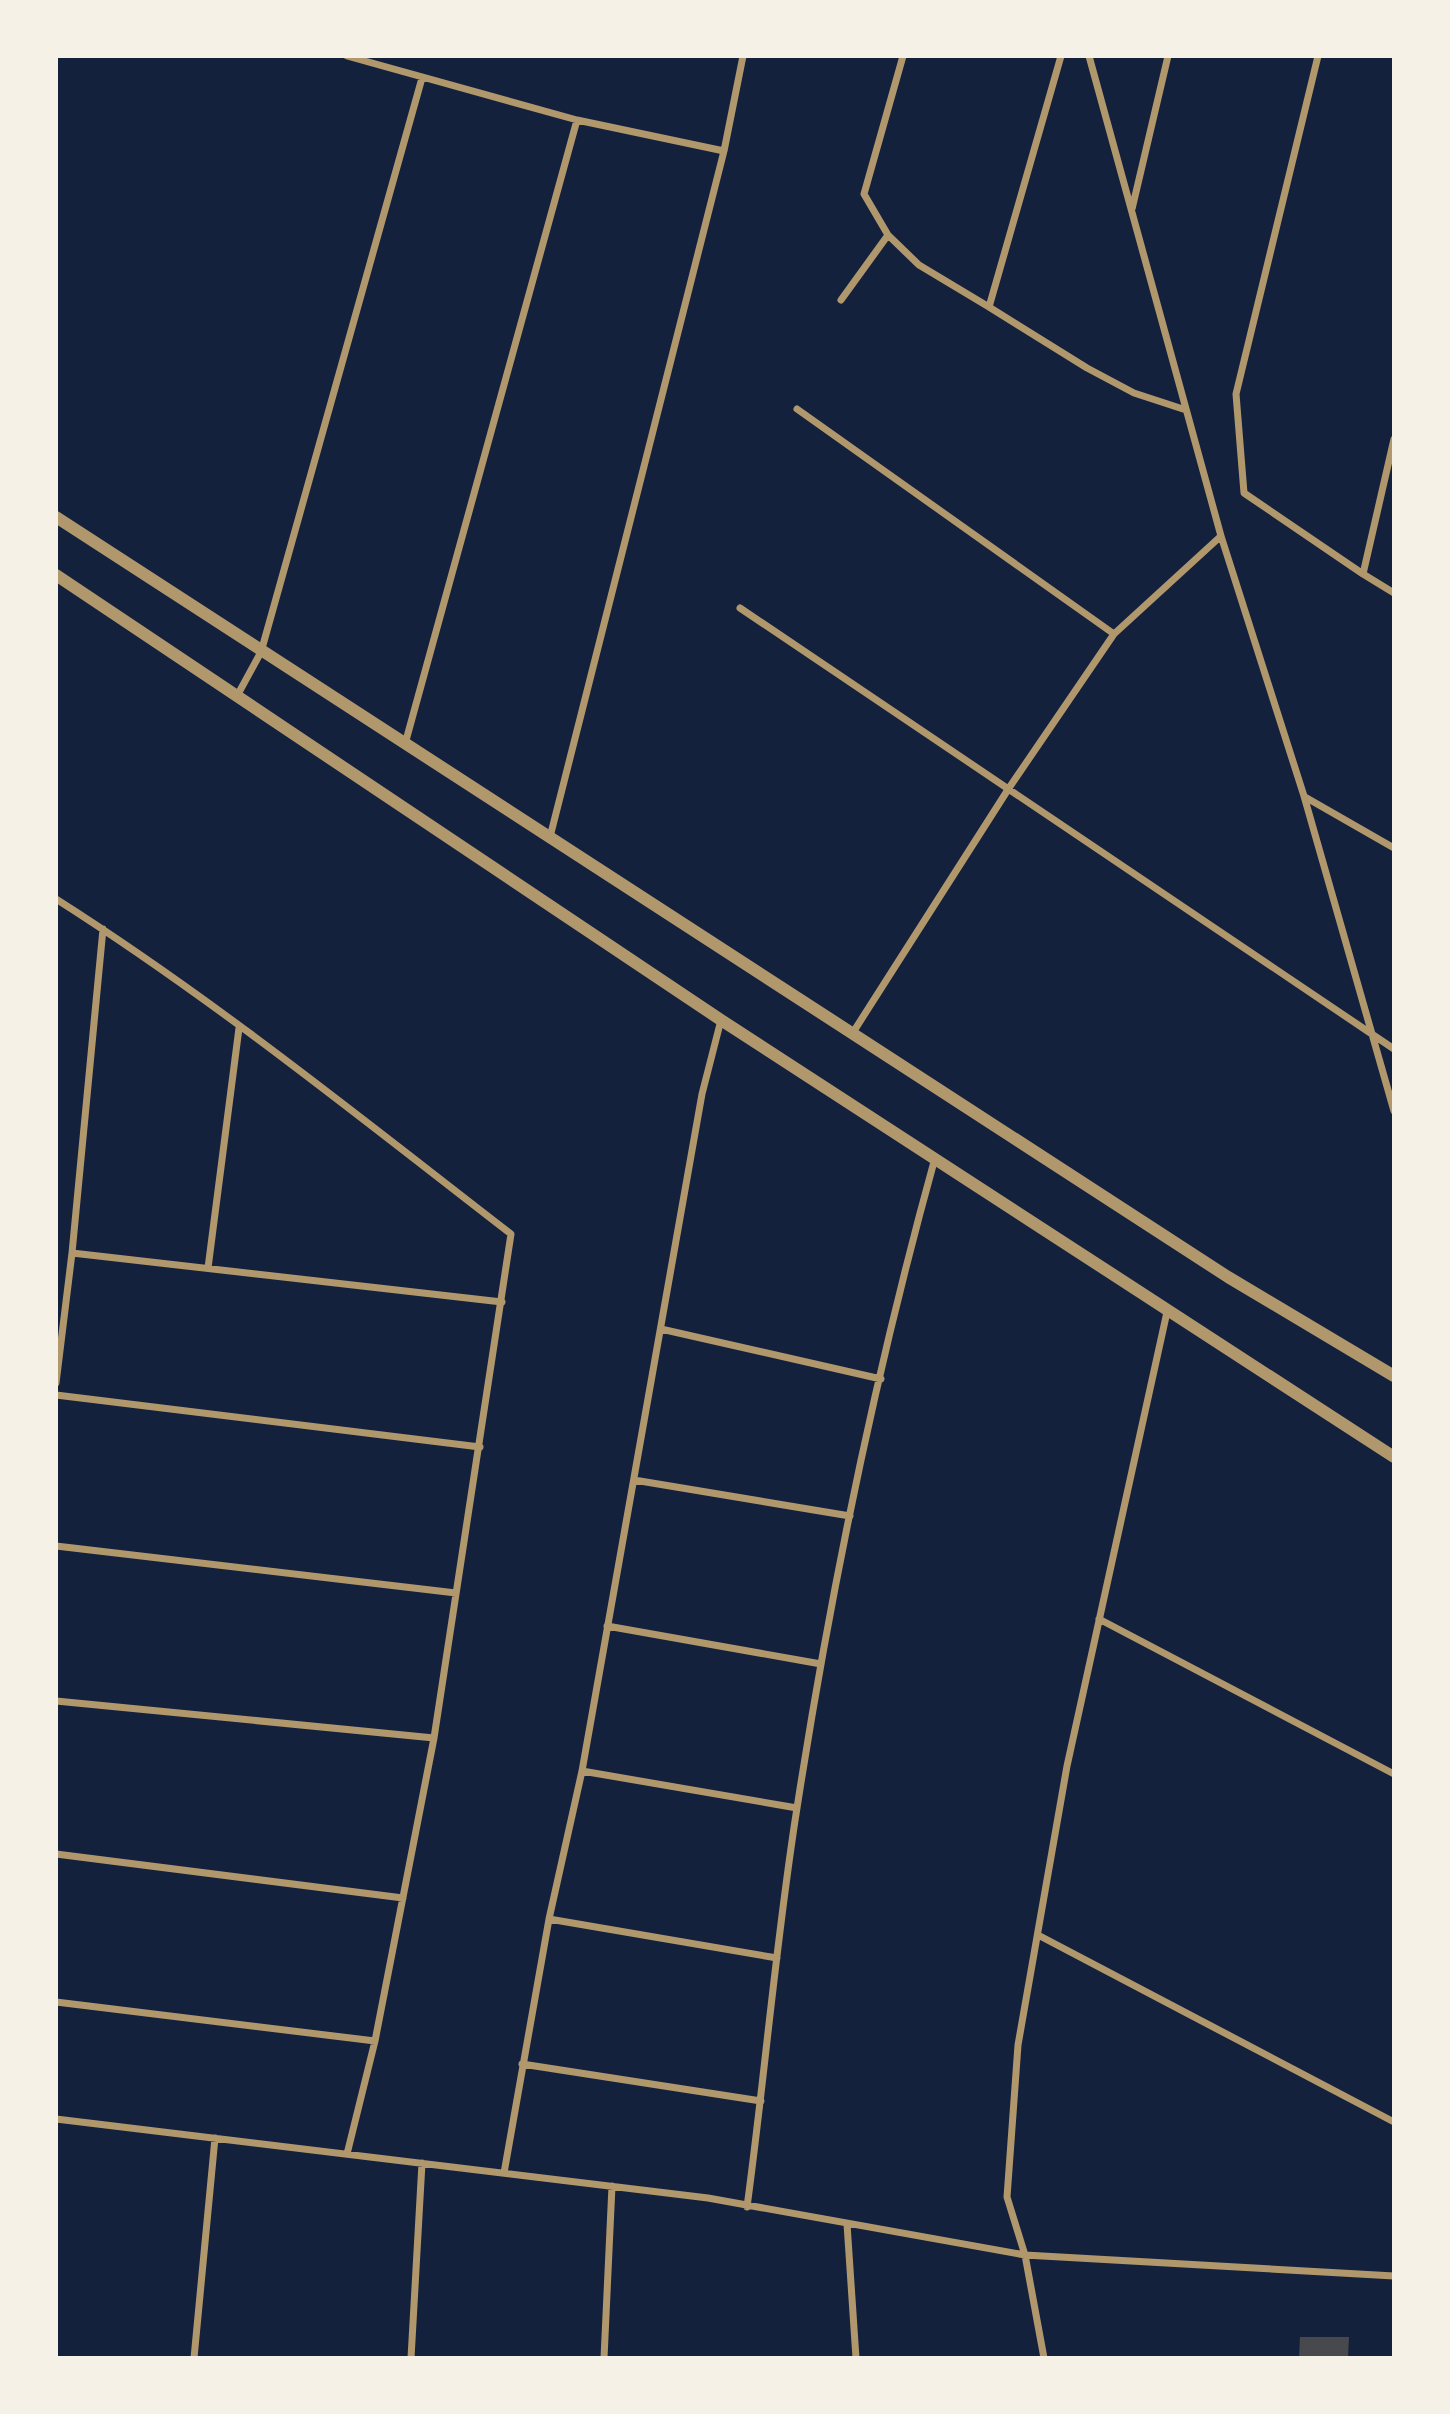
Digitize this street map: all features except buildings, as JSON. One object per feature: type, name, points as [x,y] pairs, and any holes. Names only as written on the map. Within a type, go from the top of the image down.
[{"type":"street","points":[[347,56],[577,120],[724,152]]},
{"type":"street","points":[[550,837],[724,152],[743,56]]},
{"type":"street","points":[[903,56],[864,194],[888,235],[919,265],[1087,368],[1134,393],[1186,410]]},
{"type":"street","points":[[989,307],[1061,56]]},
{"type":"street","points":[[1089,56],[1221,536],[1304,796],[1394,1111]]},
{"type":"street","points":[[1131,211],[1168,56]]},
{"type":"street","points":[[1318,56],[1236,394],[1244,493],[1394,593]]},
{"type":"street","points":[[237,696],[261,652],[422,78]]},
{"type":"street","points":[[405,745],[577,120]]},
{"type":"street","points":[[841,300],[888,235]]},
{"type":"street","points":[[797,409],[1114,634]]},
{"type":"street","points":[[1363,574],[1394,439]]},
{"type":"street","points":[[56,517],[1228,1277],[1394,1376]]},
{"type":"street","points":[[852,1035],[1009,788],[1114,634],[1221,536]]},
{"type":"street","points":[[56,575],[721,1020],[936,1157],[1167,1312],[1394,1457]]},
{"type":"street","points":[[740,608],[1394,1049]]},
{"type":"street","points":[[1304,796],[1394,848]]},
{"type":"street","points":[[56,899],[103,929],[239,1028],[511,1234],[434,1738],[375,2042],[347,2154]]},
{"type":"street","points":[[56,1383],[72,1252],[103,929]]},
{"type":"street","points":[[504,2173],[549,1919],[582,1771],[702,1094],[721,1020]]},
{"type":"street","points":[[208,1268],[239,1028]]},
{"type":"street","points":[[747,2207],[797,1808],[821,1664],[850,1516],[906,1263],[936,1157]]},
{"type":"street","points":[[72,1252],[502,1302]]},
{"type":"street","points":[[1044,2358],[1025,2255],[1007,2197],[1018,2045],[1067,1766],[1167,1312]]},
{"type":"street","points":[[661,1328],[881,1379]]},
{"type":"street","points":[[56,1395],[480,1447]]},
{"type":"street","points":[[634,1480],[850,1516]]},
{"type":"street","points":[[56,1546],[456,1593]]},
{"type":"street","points":[[1100,1619],[1394,1774]]},
{"type":"street","points":[[607,1626],[821,1664]]},
{"type":"street","points":[[56,1701],[434,1738]]},
{"type":"street","points":[[582,1771],[797,1808]]},
{"type":"street","points":[[56,1854],[403,1898]]},
{"type":"street","points":[[549,1919],[777,1958]]},
{"type":"street","points":[[1038,1935],[1394,2122]]},
{"type":"street","points":[[56,2002],[375,2042]]},
{"type":"street","points":[[522,2064],[761,2101]]},
{"type":"street","points":[[56,2119],[708,2198],[1025,2255],[1394,2276]]},
{"type":"street","points":[[194,2358],[215,2138]]},
{"type":"street","points":[[411,2358],[422,2164]]},
{"type":"street","points":[[604,2358],[612,2186]]},
{"type":"street","points":[[847,2224],[856,2358]]}]
